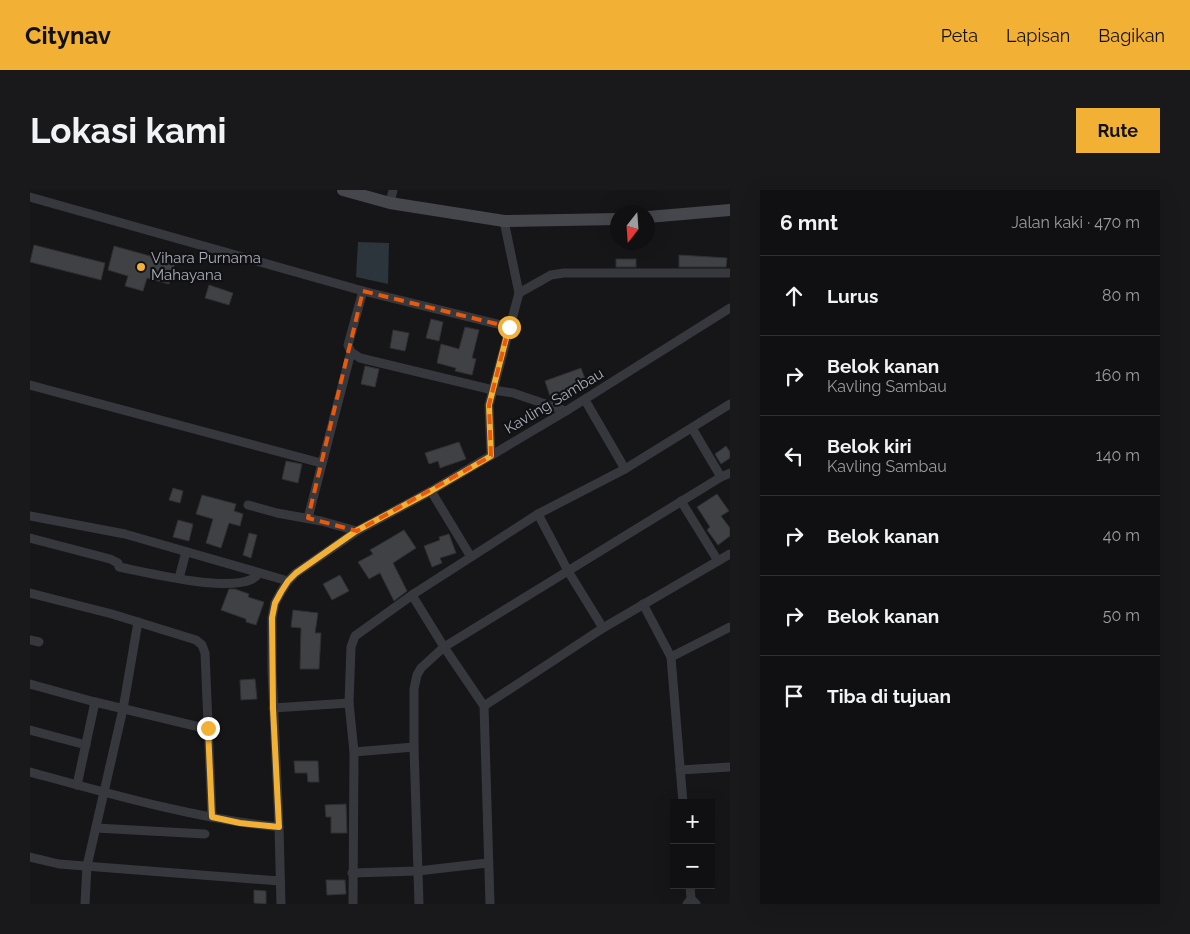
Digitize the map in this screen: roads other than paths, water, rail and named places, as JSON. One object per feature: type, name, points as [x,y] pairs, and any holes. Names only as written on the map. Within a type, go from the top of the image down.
[{"type":"street","points":[[343,190],[390,203],[504,221],[610,219]]},
{"type":"street","points":[[390,203],[393,190]]},
{"type":"street","points":[[30,197],[363,291],[509,327]]},
{"type":"street","points":[[655,216],[730,210]]},
{"type":"street","points":[[491,456],[489,405],[519,293],[504,221]]},
{"type":"street","points":[[519,293],[557,274],[730,274]]},
{"type":"street","points":[[308,518],[350,352],[348,345],[363,291]]},
{"type":"street","name":"Kavling Sambau","points":[[281,904],[273,708],[272,618],[275,603],[288,581],[296,573],[356,531],[431,491],[566,412],[729,311]]},
{"type":"street","points":[[350,352],[360,358],[493,390],[513,393],[566,412]]},
{"type":"street","points":[[30,385],[321,463]]},
{"type":"street","points":[[585,400],[625,469]]},
{"type":"street","points":[[353,904],[354,752],[349,703],[353,639],[358,633],[412,595],[538,514],[625,469],[730,404]]},
{"type":"street","points":[[692,428],[720,477]]},
{"type":"street","points":[[419,904],[414,747],[415,682],[421,668],[444,647],[720,477],[730,473]]},
{"type":"street","points":[[431,491],[471,556]]},
{"type":"street","points":[[681,501],[718,561]]},
{"type":"street","points":[[248,505],[356,531]]},
{"type":"street","points":[[538,514],[568,571],[603,628]]},
{"type":"street","points":[[30,516],[125,534],[288,581]]},
{"type":"street","points":[[30,538],[110,559],[118,563],[119,566],[200,582],[234,583],[250,580],[260,574]]},
{"type":"street","points":[[179,578],[186,552]]},
{"type":"street","points":[[484,706],[603,628],[730,554]]},
{"type":"street","points":[[30,593],[112,614],[196,640],[202,645],[205,653],[212,817]]},
{"type":"street","points":[[412,595],[484,706],[490,904]]},
{"type":"street","points":[[644,604],[671,657],[683,799]]},
{"type":"street","points":[[85,904],[87,866],[123,709],[138,622]]},
{"type":"street","points":[[671,657],[730,627]]},
{"type":"street","points":[[30,684],[123,709],[208,728]]},
{"type":"street","points":[[77,785],[95,702]]},
{"type":"street","points":[[273,708],[349,703]]},
{"type":"street","points":[[30,730],[86,745]]},
{"type":"street","points":[[354,752],[414,747]]},
{"type":"street","points":[[680,770],[730,767]]},
{"type":"street","points":[[30,772],[103,792],[212,817],[240,823],[279,827]]},
{"type":"street","points":[[96,828],[205,834]]},
{"type":"street","points":[[30,857],[50,863],[280,881]]},
{"type":"street","points":[[352,873],[418,871],[488,863]]},
{"type":"street","points":[[690,889],[691,902]]},
{"type":"place","name":"Vihara Purnama Mahayana","points":[[141,267]]}]
